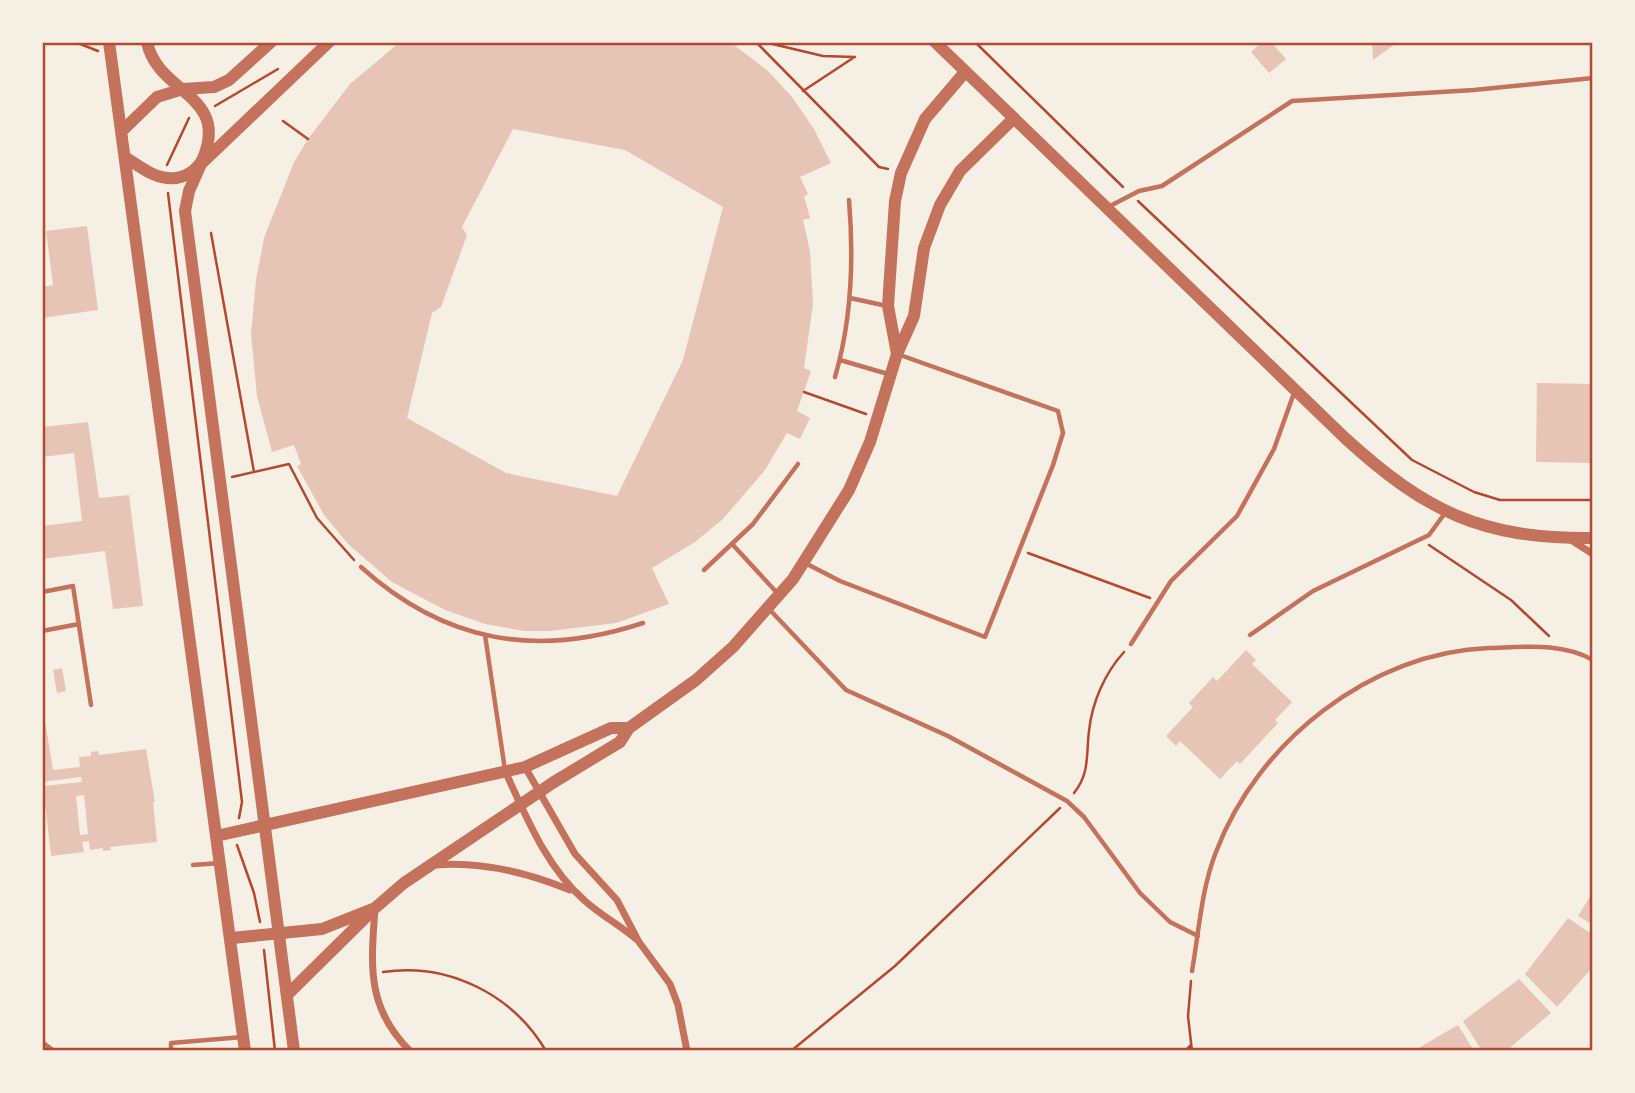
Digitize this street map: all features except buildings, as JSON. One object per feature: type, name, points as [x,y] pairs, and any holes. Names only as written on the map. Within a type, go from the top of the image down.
[{"type":"street","points":[[109,42],[128,159],[245,1051]]},
{"type":"street","points":[[147,42],[153,64],[204,111],[211,129],[211,139],[189,191],[185,211],[294,1051]]},
{"type":"street","points":[[123,130],[157,97],[183,89],[222,85],[271,42]]},
{"type":"street","points":[[128,159],[164,179],[180,178],[201,164],[330,42]]},
{"type":"street","points":[[935,42],[1372,462],[1421,500],[1490,529],[1567,538],[1593,538]]},
{"type":"street","points":[[897,354],[888,306],[895,201],[901,173],[925,119],[965,72]]},
{"type":"street","points":[[287,995],[375,908],[539,792],[620,742],[629,728],[696,680],[733,647],[779,596],[804,563],[849,490],[879,418],[897,354],[914,316],[924,248],[940,205],[960,171],[1014,117]]},
{"type":"street","points":[[1567,538],[1593,554]]},
{"type":"street","points":[[216,836],[266,827],[525,767],[611,728],[629,728]]},
{"type":"street","points":[[525,767],[575,854],[617,900],[639,942],[670,984],[678,1005],[687,1051]]},
{"type":"street","points":[[505,771],[554,866],[576,892],[639,942]]},
{"type":"street","points":[[431,866],[477,865],[510,870],[576,892]]},
{"type":"street","points":[[232,938],[336,926],[375,908]]},
{"type":"street","points":[[375,908],[371,974],[375,998],[387,1022],[410,1051]]},
{"type":"street","points":[[237,1051],[243,1037]]},
{"type":"lane","points":[[1107,207],[1131,195],[1162,186],[1292,101],[1593,78]]},
{"type":"lane","points":[[835,377],[850,298],[852,233],[849,200]]},
{"type":"lane","points":[[850,298],[888,306]]},
{"type":"lane","points":[[804,563],[840,581],[985,637],[1063,433],[1058,411],[897,354]]},
{"type":"lane","points":[[840,360],[892,375]]},
{"type":"lane","points":[[1131,644],[1171,580],[1237,516],[1274,449],[1296,389]]},
{"type":"lane","points":[[704,570],[733,545],[774,499],[798,464]]},
{"type":"lane","points":[[1250,635],[1313,591],[1429,535],[1446,512]]},
{"type":"lane","points":[[733,545],[779,596]]},
{"type":"lane","points":[[361,567],[405,603],[457,628],[485,635],[549,642],[581,640],[643,624]]},
{"type":"lane","points":[[42,592],[73,586],[91,705]]},
{"type":"lane","points":[[768,608],[793,630],[846,690],[948,736],[1067,801],[1084,817],[1140,893],[1170,922],[1198,936]]},
{"type":"lane","points":[[42,631],[79,624]]},
{"type":"lane","points":[[485,635],[505,771]]},
{"type":"lane","points":[[1192,971],[1202,905],[1216,852],[1237,807],[1266,762],[1307,722],[1377,680],[1441,653],[1463,648],[1510,646],[1563,650],[1593,660]]},
{"type":"lane","points":[[194,865],[220,863]]},
{"type":"lane","points":[[171,1051],[171,1043],[243,1037]]},
{"type":"lane","points":[[42,1042],[54,1051]]},
{"type":"path","points":[[75,42],[85,47]]},
{"type":"path","points":[[756,42],[778,61],[803,91],[879,167],[901,173]]},
{"type":"path","points":[[764,42],[823,55],[855,57],[803,91]]},
{"type":"path","points":[[975,42],[1131,195],[1412,460],[1474,492],[1500,500],[1593,500]]},
{"type":"path","points":[[283,121],[308,139]]},
{"type":"path","points":[[211,233],[254,472]]},
{"type":"path","points":[[804,392],[879,418]]},
{"type":"path","points":[[220,480],[289,464],[317,518],[361,567]]},
{"type":"path","points":[[1420,540],[1511,600],[1563,650]]},
{"type":"path","points":[[1019,549],[1158,601]]},
{"type":"path","points":[[791,1051],[895,966],[1067,801],[1085,779],[1089,728],[1101,688],[1112,665],[1131,644]]},
{"type":"path","points":[[371,974],[420,971],[439,973],[468,982],[510,1008],[531,1027],[546,1051]]},
{"type":"path","points":[[1192,971],[1188,1016],[1192,1051]]},
{"type":"path","points":[[1185,1051],[1191,1045]]}]
